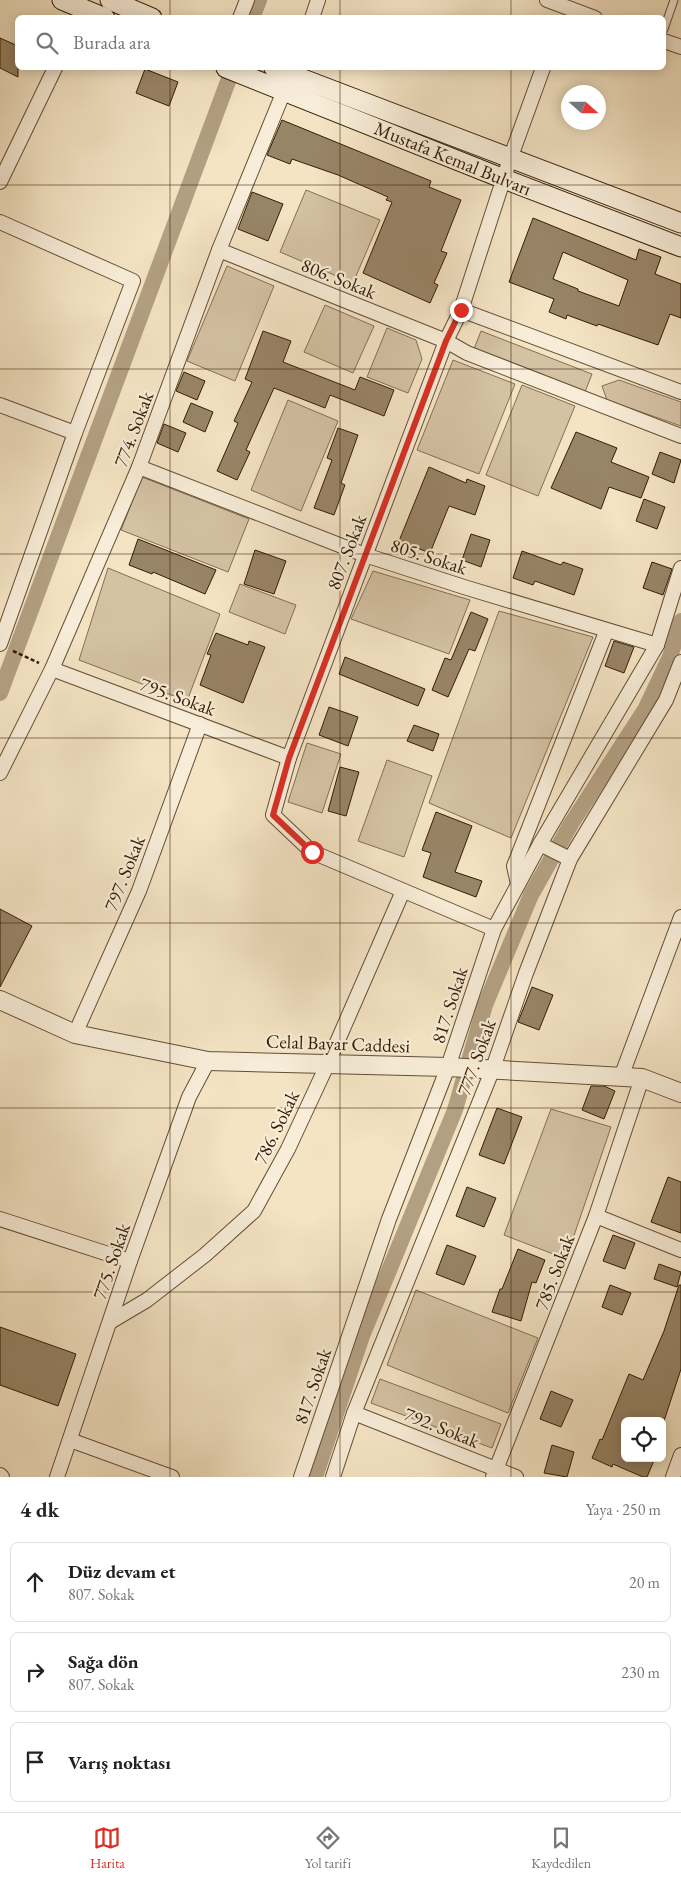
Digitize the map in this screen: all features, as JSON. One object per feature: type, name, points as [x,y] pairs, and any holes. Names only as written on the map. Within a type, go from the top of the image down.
[{"type":"main road","points":[[62,0],[81,13]]},
{"type":"main road","points":[[118,2],[146,15]]},
{"type":"main road","name":"Mustafa Kemal Bulvarı","points":[[232,70],[285,75],[681,223]]},
{"type":"main road","name":"Mustafa Kemal Bulvarı","points":[[285,75],[504,179],[681,246]]},
{"type":"street","points":[[241,15],[247,0]]},
{"type":"street","points":[[313,15],[318,0]]},
{"type":"street","points":[[547,0],[586,15]]},
{"type":"street","points":[[666,42],[681,47]]},
{"type":"street","points":[[0,182],[54,70]]},
{"type":"street","name":"807. Sokak","points":[[494,929],[312,852],[273,815],[289,758],[446,341],[461,310],[510,159],[542,70]]},
{"type":"street","name":"774. Sokak","points":[[0,773],[139,467],[218,250],[285,75]]},
{"type":"street","points":[[0,222],[133,281],[75,434],[5,647]]},
{"type":"street","name":"806. Sokak","points":[[218,250],[446,341],[467,353],[681,436]]},
{"type":"street","points":[[461,310],[681,392]]},
{"type":"street","points":[[0,405],[75,434]]},
{"type":"street","name":"805. Sokak","points":[[139,467],[365,554],[606,632],[657,646]]},
{"type":"street","name":"817. Sokak","points":[[301,1477],[389,1219],[448,1067],[494,929],[540,844],[657,646],[681,568]]},
{"type":"street","points":[[518,884],[514,866],[606,632]]},
{"type":"street","name":"777. Sokak","points":[[332,1477],[354,1413],[492,1071],[526,972],[570,860],[666,700],[681,662]]},
{"type":"street","name":"795. Sokak","points":[[49,668],[289,758]]},
{"type":"street","name":"797. Sokak","points":[[75,1034],[139,891],[200,724]]},
{"type":"street","points":[[540,844],[570,860]]},
{"type":"street","name":"786. Sokak","points":[[110,1322],[147,1300],[205,1255],[254,1211],[288,1149],[328,1063],[403,891]]},
{"type":"street","points":[[621,1077],[681,917]]},
{"type":"street","name":"Celal Bayar Caddesi","points":[[0,1000],[75,1034],[208,1061],[448,1067],[492,1071],[642,1078],[681,1093]]},
{"type":"street","name":"775. Sokak","points":[[57,1477],[130,1261],[189,1097],[208,1061]]},
{"type":"street","name":"785. Sokak","points":[[495,1473],[596,1216],[642,1078]]},
{"type":"street","points":[[596,1216],[681,1250]]},
{"type":"street","points":[[0,1219],[130,1261]]},
{"type":"street","points":[[0,1229],[24,1227]]},
{"type":"street","name":"792. Sokak","points":[[354,1413],[495,1473],[516,1477]]},
{"type":"street","points":[[70,1440],[172,1477]]},
{"type":"street","points":[[672,1477],[681,1455]]},
{"type":"lane","points":[[666,23],[674,0]]},
{"type":"path","points":[[5,647],[49,668]]},
{"type":"shaded area","points":[[306,190],[380,220],[353,283],[280,252]]},
{"type":"shaded area","points":[[227,266],[274,286],[235,381],[187,361]]},
{"type":"shaded area","points":[[325,305],[374,326],[353,373],[304,352]]},
{"type":"shaded area","points":[[387,328],[416,340],[422,359],[408,393],[367,377]]},
{"type":"shaded area","points":[[481,331],[592,374],[585,392],[474,349]]},
{"type":"shaded area","points":[[453,360],[515,384],[479,474],[417,450]]},
{"type":"shaded area","points":[[619,380],[681,402],[681,426],[607,400],[602,386]]},
{"type":"shaded area","points":[[522,385],[575,406],[538,496],[486,475]]},
{"type":"shaded area","points":[[288,400],[338,421],[301,511],[251,490]]},
{"type":"shaded area","points":[[142,477],[249,519],[228,572],[121,530]]},
{"type":"shaded area","points":[[108,568],[220,614],[187,701],[79,660]]},
{"type":"shaded area","points":[[373,571],[470,600],[449,654],[351,619]]},
{"type":"shaded area","points":[[240,584],[296,605],[285,634],[229,612]]},
{"type":"shaded area","points":[[499,611],[593,637],[511,838],[429,803]]},
{"type":"shaded area","points":[[307,743],[341,754],[322,813],[288,802]]},
{"type":"shaded area","points":[[387,760],[432,776],[404,857],[358,841]]},
{"type":"shaded area","points":[[551,1109],[611,1127],[566,1259],[504,1235]]},
{"type":"shaded area","points":[[416,1290],[538,1338],[508,1413],[387,1365]]},
{"type":"shaded area","points":[[380,1379],[501,1424],[492,1448],[371,1403]]},
{"type":"building","points":[[0,38],[15,45],[15,70],[18,70],[18,77],[0,68]]},
{"type":"building","points":[[145,70],[178,82],[169,106],[136,93]]},
{"type":"building","points":[[282,120],[431,181],[429,187],[461,200],[441,251],[447,253],[434,283],[438,285],[430,303],[363,273],[392,202],[386,200],[388,197],[338,175],[292,159],[290,164],[267,155]]},
{"type":"building","points":[[252,192],[283,204],[268,241],[238,229]]},
{"type":"building","points":[[533,218],[636,260],[639,249],[661,257],[655,274],[681,284],[681,318],[670,314],[658,345],[598,324],[597,326],[567,315],[566,319],[549,312],[554,299],[509,282]],"holes":[[[563,252],[628,280],[619,306],[578,291],[578,289],[553,279]]]},
{"type":"building","points":[[263,331],[291,341],[283,362],[355,390],[360,377],[394,390],[384,416],[330,395],[325,408],[274,388],[246,450],[250,452],[237,480],[217,471],[238,423],[234,421],[252,382],[245,379]]},
{"type":"building","points":[[184,372],[205,381],[197,400],[176,391]]},
{"type":"building","points":[[191,403],[213,412],[205,432],[183,422]]},
{"type":"building","points":[[164,424],[186,433],[178,452],[157,443]]},
{"type":"building","points":[[338,428],[358,435],[341,483],[345,485],[334,515],[314,508],[332,460],[327,458]]},
{"type":"building","points":[[576,432],[617,448],[611,462],[649,477],[641,498],[609,487],[601,509],[551,488]]},
{"type":"building","points":[[660,452],[681,460],[674,483],[652,474]]},
{"type":"building","points":[[429,467],[466,483],[467,479],[485,486],[475,515],[449,506],[430,553],[399,541]]},
{"type":"building","points":[[644,499],[665,507],[657,529],[636,521]]},
{"type":"building","points":[[471,534],[490,540],[481,567],[462,560]]},
{"type":"building","points":[[138,539],[216,570],[205,594],[153,572],[152,574],[129,565]]},
{"type":"building","points":[[255,550],[286,561],[274,594],[244,584]]},
{"type":"building","points":[[522,551],[561,565],[563,562],[583,569],[574,595],[535,581],[533,585],[513,578]]},
{"type":"building","points":[[652,562],[672,569],[663,595],[643,588]]},
{"type":"building","points":[[471,612],[488,619],[475,651],[469,649],[448,697],[432,690],[445,658],[451,660]]},
{"type":"building","points":[[216,633],[248,645],[249,641],[265,647],[243,703],[200,685],[211,655],[207,654]]},
{"type":"building","points":[[614,641],[634,647],[624,673],[605,666]]},
{"type":"building","points":[[345,657],[425,689],[418,706],[339,674]]},
{"type":"building","points":[[329,707],[358,717],[348,746],[319,735]]},
{"type":"building","points":[[414,725],[439,734],[433,751],[407,741]]},
{"type":"building","points":[[340,767],[359,772],[346,816],[328,811]]},
{"type":"building","points":[[436,812],[472,826],[455,872],[482,881],[476,897],[423,877],[431,853],[422,850]]},
{"type":"building","points":[[0,909],[32,926],[0,987]]},
{"type":"building","points":[[532,987],[553,995],[539,1030],[518,1022]]},
{"type":"building","points":[[591,1086],[604,1086],[615,1091],[604,1119],[582,1110]]},
{"type":"building","points":[[497,1108],[522,1117],[504,1164],[479,1155]]},
{"type":"building","points":[[668,1177],[681,1182],[681,1233],[651,1222]]},
{"type":"building","points":[[467,1187],[496,1198],[484,1227],[456,1216]]},
{"type":"building","points":[[613,1235],[635,1243],[625,1269],[603,1261]]},
{"type":"building","points":[[447,1245],[476,1256],[464,1285],[436,1274]]},
{"type":"building","points":[[518,1249],[545,1260],[536,1283],[532,1282],[521,1321],[492,1312]]},
{"type":"building","points":[[659,1264],[681,1272],[677,1287],[654,1279]]},
{"type":"building","points":[[610,1285],[631,1293],[622,1315],[602,1307]]},
{"type":"building","points":[[679,1285],[681,1285],[681,1369],[665,1417],[621,1417],[621,1462],[653,1462],[647,1477],[643,1477],[613,1464],[612,1467],[592,1458],[600,1439],[602,1440],[629,1374],[643,1380],[664,1331]]},
{"type":"building","points":[[0,1327],[76,1354],[58,1406],[0,1385]]},
{"type":"building","points":[[551,1391],[573,1400],[561,1427],[540,1419]]},
{"type":"building","points":[[552,1445],[574,1452],[567,1477],[544,1473]]},
{"type":"waterway","points":[[253,15],[259,0]]},
{"type":"waterway","points":[[0,693],[232,70]]},
{"type":"waterway","points":[[315,1477],[362,1336],[455,1110],[485,1005],[531,895],[571,824],[646,708],[670,657],[681,621]]},
{"type":"route","points":[[312,852],[273,815],[289,758],[446,341],[461,310]]}]
